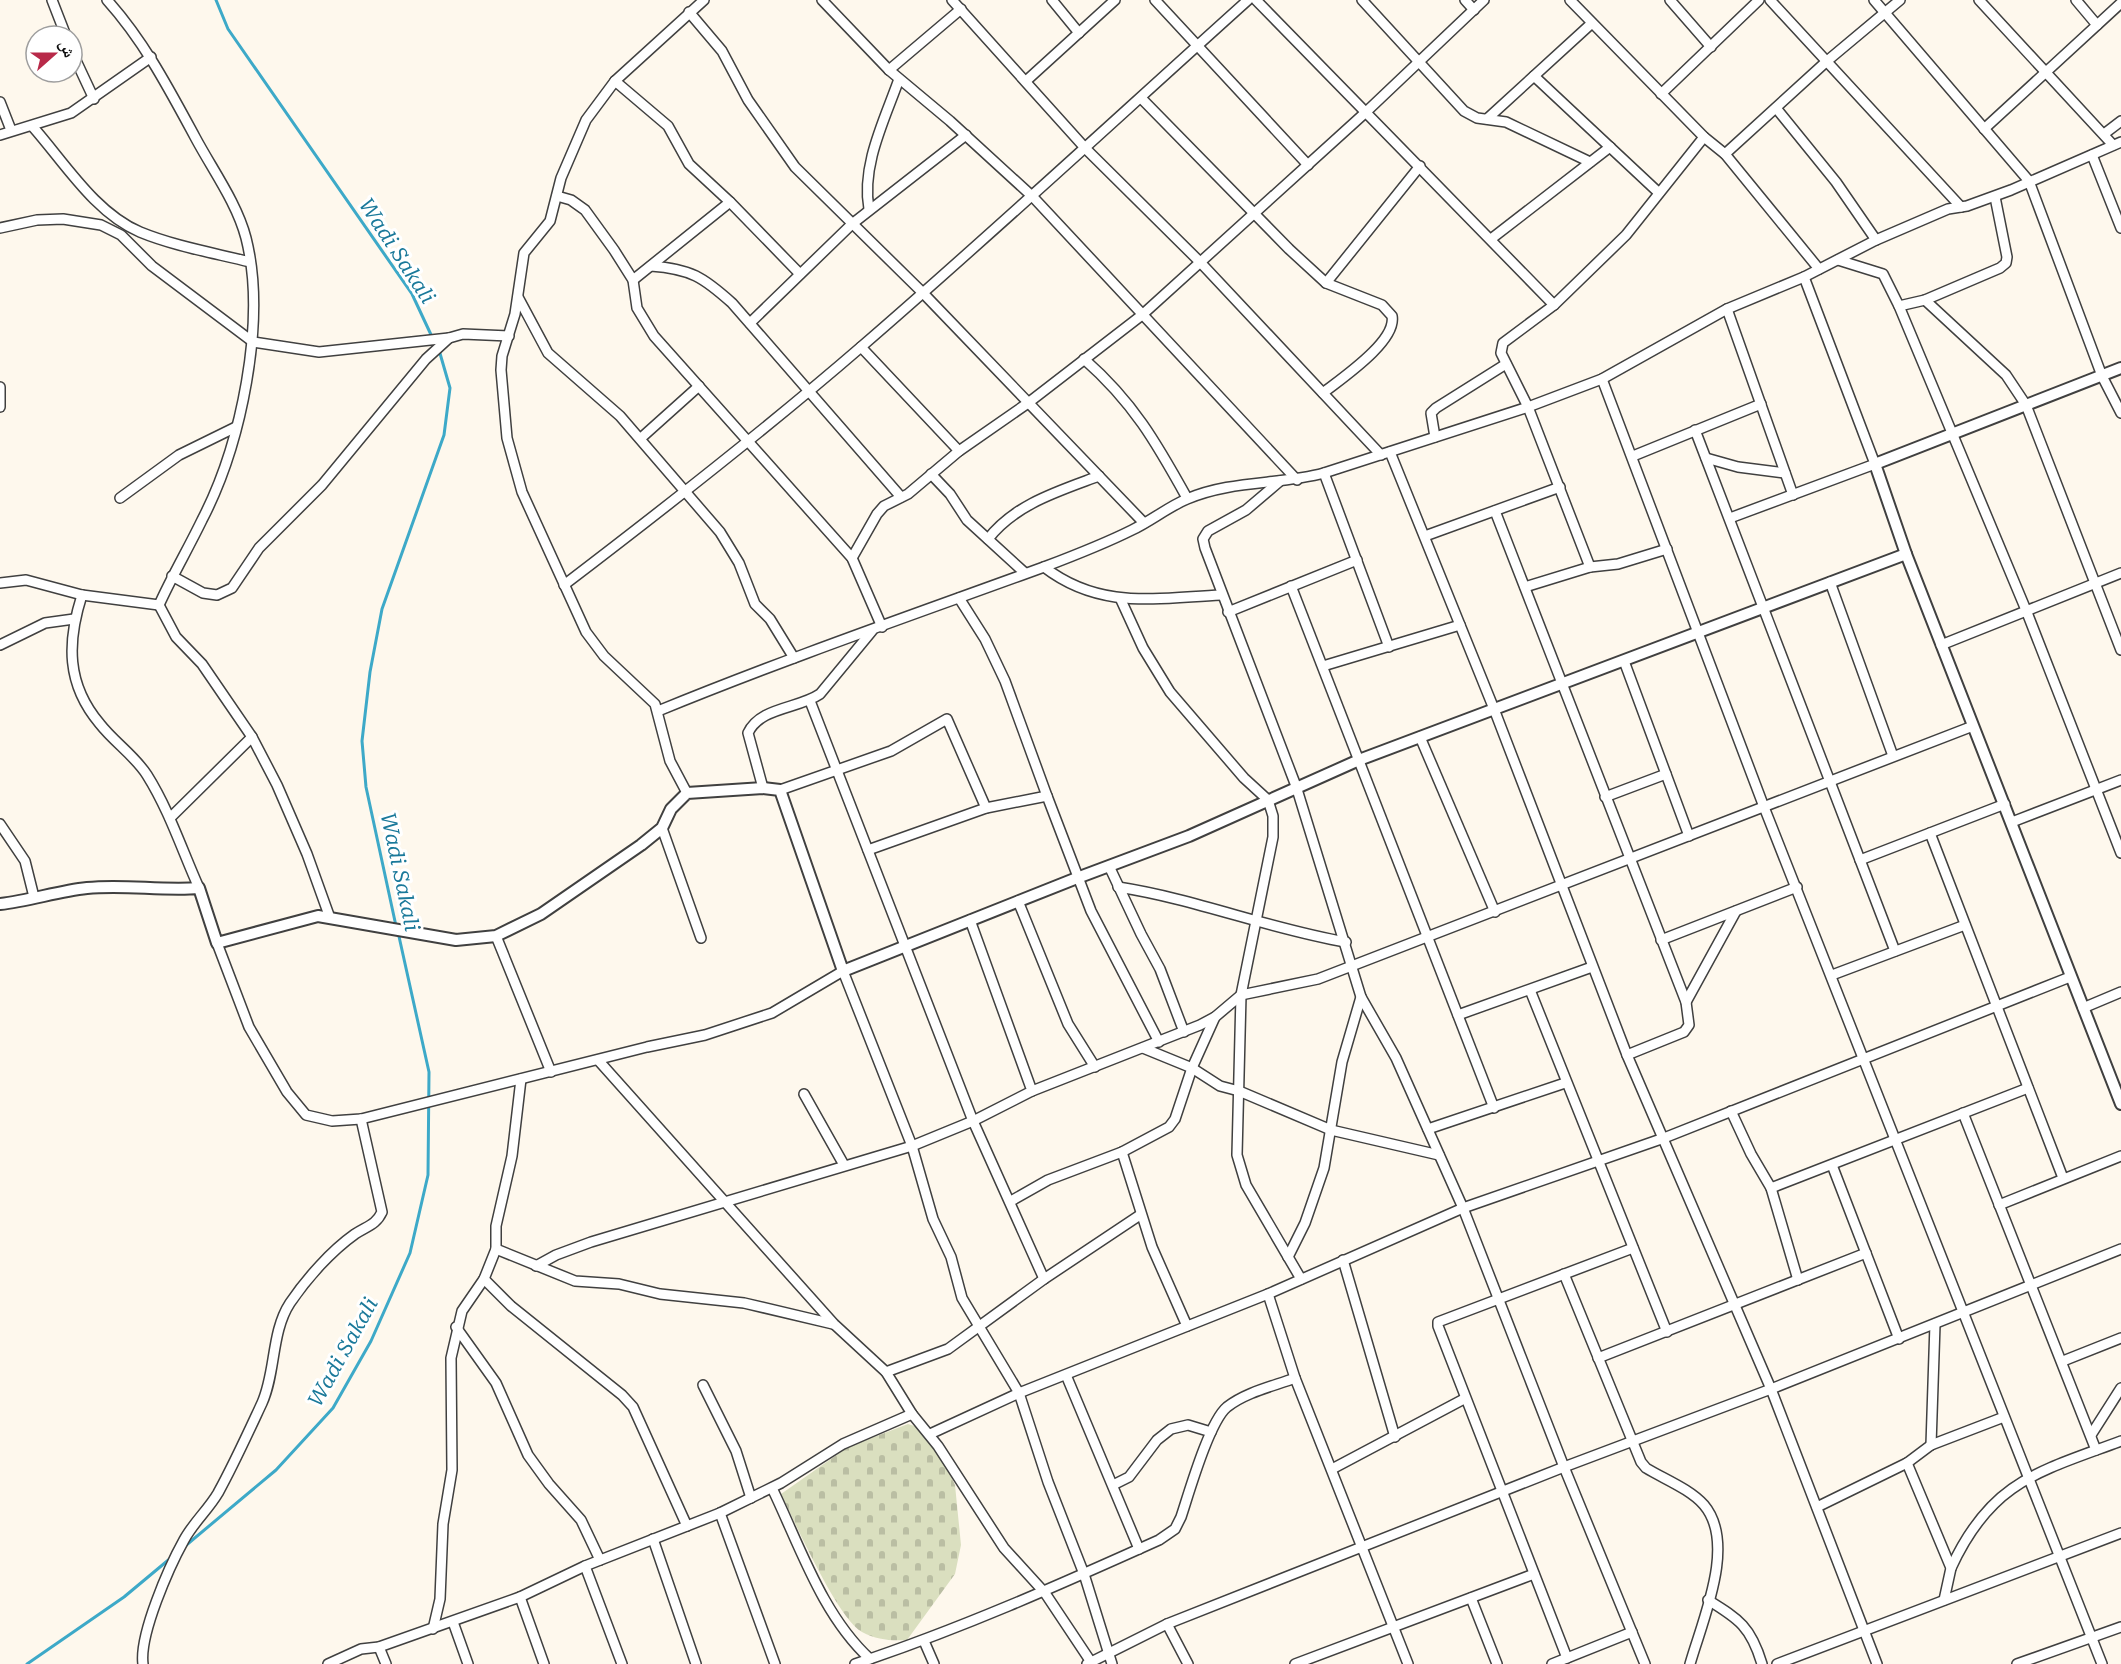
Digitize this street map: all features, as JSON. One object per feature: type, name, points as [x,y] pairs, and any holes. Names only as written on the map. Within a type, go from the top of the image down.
[{"type":"street","points":[[52,0],[61,24]]},
{"type":"street","points":[[107,0],[151,57],[224,190],[245,236],[250,262],[253,342],[236,427],[227,460],[203,520],[159,605]]},
{"type":"street","points":[[687,794],[670,761],[658,711],[651,698],[604,656],[586,632],[522,492],[512,459],[501,370],[502,356],[518,297],[524,253],[550,221],[561,178],[586,120],[615,81],[704,0]]},
{"type":"street","points":[[822,0],[889,70],[966,135],[1033,197],[1297,480]]},
{"type":"street","points":[[952,0],[1086,149],[1200,262],[1323,393],[1385,454],[1425,536],[1494,709],[1592,967],[1772,1389],[1877,1664]]},
{"type":"street","points":[[1052,0],[1079,33]]},
{"type":"street","points":[[1026,81],[1114,0]]},
{"type":"street","points":[[1155,0],[1308,165]]},
{"type":"street","points":[[564,585],[687,490],[861,347],[1033,197],[1248,0]]},
{"type":"street","points":[[1256,0],[1554,305]]},
{"type":"street","points":[[1362,0],[1464,111],[1477,118],[1506,122],[1590,162]]},
{"type":"street","points":[[1465,0],[1474,10]]},
{"type":"street","points":[[852,558],[877,514],[959,451],[1028,403],[1142,315],[1366,112],[1484,0]]},
{"type":"street","points":[[1570,0],[1704,137],[1725,154],[1819,269]]},
{"type":"street","points":[[1670,0],[1711,46]]},
{"type":"street","points":[[1661,94],[1759,0]]},
{"type":"street","points":[[1770,0],[1961,207]]},
{"type":"street","points":[[1874,0],[2029,181],[2102,376],[2121,413]]},
{"type":"street","points":[[1725,154],[1827,61],[1900,0]]},
{"type":"street","points":[[658,711],[794,658],[1044,567],[1144,523],[1187,498],[1243,484],[1297,480],[1324,473],[1528,407],[1602,379],[1727,309],[1803,277],[1876,240],[1948,209],[1995,197],[2117,143],[2104,134],[1979,0]]},
{"type":"street","points":[[2076,0],[2097,25]]},
{"type":"street","points":[[1984,129],[2121,3]]},
{"type":"street","points":[[889,70],[961,9]]},
{"type":"street","points":[[689,12],[722,51],[748,100],[795,167],[923,293],[1144,523]]},
{"type":"street","points":[[1487,119],[1592,23]]},
{"type":"street","points":[[0,135],[11,130],[33,127],[71,113],[151,57]]},
{"type":"street","points":[[1534,76],[1659,193]]},
{"type":"street","points":[[84,78],[94,99]]},
{"type":"street","points":[[869,209],[866,191],[869,172],[899,79]]},
{"type":"street","points":[[615,81],[668,126],[689,165],[730,202],[800,274]]},
{"type":"street","points":[[1141,98],[1254,214],[1326,283],[1387,309],[1393,322],[1392,328],[1375,350],[1323,393]]},
{"type":"street","points":[[0,102],[11,130]]},
{"type":"street","points":[[1776,108],[1836,182],[1876,240]]},
{"type":"street","points":[[2104,134],[2121,121]]},
{"type":"street","points":[[33,127],[100,204],[120,220],[140,232],[250,262]]},
{"type":"street","points":[[750,323],[869,209],[966,135]]},
{"type":"street","points":[[1590,567],[1528,407],[1501,353],[1503,343],[1554,305],[1626,235],[1704,137]]},
{"type":"street","points":[[1491,239],[1610,147]]},
{"type":"street","points":[[2092,155],[2121,228]]},
{"type":"street","points":[[1326,283],[1420,166]]},
{"type":"street","points":[[557,196],[572,200],[585,210],[633,280],[637,308],[654,336],[852,558],[877,629]]},
{"type":"street","points":[[1899,306],[1925,300],[2006,264],[2007,257],[1995,197]]},
{"type":"street","points":[[633,280],[730,202]]},
{"type":"street","points":[[0,228],[36,220],[63,219],[101,225],[121,235],[152,266],[253,342],[319,352],[477,333],[509,336]]},
{"type":"street","points":[[120,220],[121,235]]},
{"type":"street","points":[[1838,260],[1883,274],[1899,306],[2026,610],[2121,854]]},
{"type":"street","points":[[651,266],[690,271],[713,286],[750,323],[901,497]]},
{"type":"street","points":[[1803,277],[1875,464],[1906,554],[2121,1104]]},
{"type":"street","points":[[518,297],[548,353],[570,376],[597,395],[641,438],[687,490],[731,549],[755,604],[770,619],[794,658]]},
{"type":"street","points":[[1925,300],[2006,375],[2026,405],[2121,650]]},
{"type":"street","points":[[1727,309],[1793,495]]},
{"type":"street","points":[[172,576],[203,593],[217,595],[232,588],[259,548],[322,485],[426,358],[449,338]]},
{"type":"street","points":[[861,347],[959,451]]},
{"type":"street","points":[[1084,359],[1121,393],[1161,450],[1187,498]]},
{"type":"street","points":[[1435,437],[1431,413],[1506,364]]},
{"type":"street","points":[[1730,518],[2121,368]]},
{"type":"street","points":[[1602,379],[1764,807],[1832,975],[1962,1314],[2102,1664]]},
{"type":"street","points":[[641,438],[699,386]]},
{"type":"street","points":[[0,387],[0,407]]},
{"type":"street","points":[[1633,456],[1761,404]]},
{"type":"street","points":[[120,498],[179,455],[236,427]]},
{"type":"street","points":[[1695,430],[1765,607],[1895,951]]},
{"type":"street","points":[[1706,458],[1738,467],[1785,473]]},
{"type":"street","points":[[1324,473],[1389,647]]},
{"type":"street","points":[[931,474],[950,494],[968,520],[1025,573]]},
{"type":"street","points":[[988,539],[997,526],[1026,505],[1099,476]]},
{"type":"street","points":[[1280,481],[1246,510],[1208,531],[1203,539],[1221,595],[1296,786],[1346,942],[1361,997],[1396,1058],[1463,1208],[1564,1467],[1645,1664]]},
{"type":"street","points":[[1425,536],[1560,487]]},
{"type":"street","points":[[1495,511],[1686,1002],[1689,1025],[1684,1032],[1628,1055]]},
{"type":"street","points":[[1526,587],[1590,567],[1618,564],[1667,549]]},
{"type":"street","points":[[81,595],[70,640],[72,664],[88,707],[99,723],[146,774],[170,818],[199,888],[217,943],[255,1040],[287,1092],[306,1114],[332,1121],[361,1119],[705,1035],[772,1013],[843,972],[1018,901],[1200,832],[1296,786],[1359,760],[1906,554]]},
{"type":"street","points":[[1228,612],[1357,560]]},
{"type":"street","points":[[1044,567],[1076,588],[1121,600],[1221,595]]},
{"type":"street","points":[[1941,645],[2121,573]]},
{"type":"street","points":[[0,583],[26,580],[81,595],[159,605]]},
{"type":"street","points":[[1830,582],[1893,756]]},
{"type":"street","points":[[1291,586],[1494,1108]]},
{"type":"street","points":[[959,598],[985,639],[1005,681],[1090,911],[1159,1042]]},
{"type":"street","points":[[1121,600],[1143,648],[1170,692],[1244,778],[1268,800],[1273,816],[1273,837],[1241,995],[1236,1155],[1239,1171],[1301,1279]]},
{"type":"street","points":[[159,605],[176,637],[202,664],[252,738],[277,785],[303,844],[330,918]]},
{"type":"street","points":[[0,645],[45,623],[74,620]]},
{"type":"street","points":[[1323,666],[1460,625]]},
{"type":"street","points":[[763,788],[748,733],[752,725],[760,717],[810,701],[830,686],[877,629]]},
{"type":"street","points":[[1624,661],[1689,836]]},
{"type":"street","points":[[810,701],[973,1121],[1011,1201],[1044,1279]]},
{"type":"street","points":[[217,943],[298,919],[318,916],[456,940],[496,936],[541,914],[641,845],[662,828],[671,809],[687,794],[763,788],[780,790],[902,746],[947,719],[986,808]]},
{"type":"street","points":[[536,1266],[556,1255],[591,1242],[912,1146],[973,1121],[1032,1090],[1184,1032],[1215,1017],[1241,995],[1300,984],[1353,965],[1561,887],[1829,780],[1973,726]]},
{"type":"street","points":[[1420,737],[1495,912]]},
{"type":"street","points":[[170,818],[252,738]]},
{"type":"street","points":[[1605,797],[1666,774]]},
{"type":"street","points":[[2012,822],[2121,780]]},
{"type":"street","points":[[780,790],[843,972],[912,1146],[933,1219],[951,1257],[962,1298],[980,1324],[1019,1393],[1048,1482],[1084,1574],[1111,1659]]},
{"type":"street","points":[[868,850],[986,808],[1047,796]]},
{"type":"street","points":[[1860,860],[2005,804]]},
{"type":"street","points":[[0,824],[25,861],[34,897]]},
{"type":"street","points":[[662,828],[701,938]]},
{"type":"street","points":[[1930,833],[2063,1178]]},
{"type":"street","points":[[1109,866],[1160,969],[1184,1032]]},
{"type":"street","points":[[0,904],[87,888],[137,887],[170,890],[199,888]]},
{"type":"street","points":[[1118,887],[1170,897],[1298,934],[1346,942]]},
{"type":"street","points":[[1661,940],[1797,887]]},
{"type":"street","points":[[1018,901],[1068,1024],[1095,1067]]},
{"type":"street","points":[[1686,1002],[1736,911]]},
{"type":"street","points":[[970,920],[1032,1090]]},
{"type":"street","points":[[1832,975],[1965,925]]},
{"type":"street","points":[[496,936],[551,1072]]},
{"type":"street","points":[[1458,1015],[1592,967]]},
{"type":"street","points":[[930,1434],[1019,1393],[1268,1294],[1463,1208],[1664,1138],[2070,976]]},
{"type":"street","points":[[1530,990],[1565,1083],[1667,1332]]},
{"type":"street","points":[[2083,1008],[2121,992]]},
{"type":"street","points":[[1288,1257],[1305,1224],[1318,1185],[1331,1130],[1342,1062],[1361,997]]},
{"type":"street","points":[[1011,1201],[1048,1180],[1122,1152],[1169,1127],[1175,1119],[1192,1068],[1215,1017]]},
{"type":"street","points":[[1143,1048],[1192,1068],[1221,1086],[1239,1091],[1331,1130],[1439,1155]]},
{"type":"street","points":[[598,1060],[834,1324],[886,1372],[912,1414],[930,1434],[1004,1548],[1045,1593],[1089,1663],[1111,1659],[1167,1624],[1564,1467],[1772,1389],[2121,1249]]},
{"type":"street","points":[[433,1629],[440,1599],[443,1524],[452,1470],[450,1392],[456,1327],[462,1311],[484,1279],[496,1249],[496,1226],[512,1156],[521,1079]]},
{"type":"street","points":[[1428,1129],[1565,1083]]},
{"type":"street","points":[[1771,1188],[2028,1088]]},
{"type":"street","points":[[804,1094],[844,1165]]},
{"type":"street","points":[[1731,1111],[1751,1154],[1771,1188],[1798,1280]]},
{"type":"street","points":[[1963,1113],[2063,1360],[2096,1450]]},
{"type":"street","points":[[143,1664],[144,1640],[171,1567],[185,1539],[218,1493],[265,1397],[281,1323],[289,1305],[308,1279],[356,1233],[378,1222],[382,1212],[361,1119]]},
{"type":"street","points":[[1122,1152],[1140,1215],[1187,1326]]},
{"type":"street","points":[[1999,1205],[2121,1156]]},
{"type":"street","points":[[1832,1165],[1899,1339]]},
{"type":"street","points":[[886,1372],[948,1349],[980,1324],[1011,1306],[1044,1279],[1140,1215]]},
{"type":"street","points":[[1567,1658],[1503,1491],[1464,1399],[1438,1322],[1633,1248]]},
{"type":"street","points":[[496,1249],[583,1283],[619,1284],[660,1294],[744,1303],[834,1324]]},
{"type":"street","points":[[1598,1358],[1866,1253]]},
{"type":"street","points":[[1343,1260],[1395,1437]]},
{"type":"street","points":[[1564,1274],[1632,1443],[1646,1468],[1697,1498],[1712,1518],[1718,1551],[1708,1600],[1690,1664]]},
{"type":"street","points":[[484,1279],[511,1306],[622,1395],[633,1407],[687,1526]]},
{"type":"street","points":[[1268,1294],[1295,1378],[1408,1664]]},
{"type":"street","points":[[1931,1445],[1935,1324]]},
{"type":"street","points":[[456,1327],[496,1383],[528,1455],[549,1484],[582,1520],[600,1560]]},
{"type":"street","points":[[2063,1360],[2121,1338]]},
{"type":"street","points":[[1066,1375],[1139,1549]]},
{"type":"street","points":[[855,1664],[924,1641],[1045,1593],[1139,1549],[1175,1529],[1212,1432],[1221,1415],[1232,1404],[1295,1378]]},
{"type":"street","points":[[702,1385],[736,1451],[751,1498]]},
{"type":"street","points":[[2091,1435],[2121,1388]]},
{"type":"street","points":[[1332,1469],[1464,1399]]},
{"type":"street","points":[[328,1664],[361,1649],[379,1647],[520,1597],[585,1566],[720,1513],[772,1488],[843,1444],[912,1414]]},
{"type":"street","points":[[1817,1507],[1907,1462],[1931,1445],[2004,1417]]},
{"type":"street","points":[[1113,1485],[1129,1477],[1157,1440],[1172,1429],[1188,1425],[1212,1432]]},
{"type":"street","points":[[1944,1600],[1951,1569],[1977,1521],[1998,1499],[2028,1476],[2121,1441]]},
{"type":"street","points":[[1907,1462],[1951,1569]]},
{"type":"street","points":[[772,1488],[828,1604],[853,1643],[870,1659]]},
{"type":"street","points":[[720,1513],[775,1664]]},
{"type":"street","points":[[1777,1664],[1796,1660],[1864,1631],[2121,1533]]},
{"type":"street","points":[[653,1539],[696,1664]]},
{"type":"street","points":[[585,1566],[622,1664]]},
{"type":"street","points":[[1295,1664],[1316,1660],[1394,1626],[1534,1574]]},
{"type":"street","points":[[520,1597],[544,1664]]},
{"type":"street","points":[[1471,1598],[1497,1664]]},
{"type":"street","points":[[1708,1600],[1740,1620],[1750,1632],[1762,1664]]},
{"type":"street","points":[[453,1622],[468,1664]]},
{"type":"street","points":[[1167,1624],[1188,1664]]},
{"type":"street","points":[[2017,1664],[2033,1661],[2121,1627]]},
{"type":"street","points":[[1551,1664],[1632,1632]]},
{"type":"street","points":[[924,1641],[934,1664]]},
{"type":"street","points":[[379,1647],[386,1664]]},
{"type":"green space","points":[[908,1424],[921,1428],[945,1464],[955,1485],[961,1545],[955,1574],[907,1640],[890,1640],[862,1632],[841,1609],[818,1569],[781,1494],[848,1447]]},
{"type":"waterway","name":"Wadi Sakali","points":[[216,0],[228,29],[412,294],[433,339]]},
{"type":"waterway","name":"Wadi Sakali","points":[[396,926],[366,787],[362,741],[370,672],[382,609],[444,435],[450,388],[439,350]]},
{"type":"waterway","name":"Wadi Sakali","points":[[184,1547],[276,1470],[333,1408],[371,1341],[410,1253],[428,1175],[429,1072],[398,932]]},
{"type":"waterway","name":"Wadi Sakali","points":[[27,1664],[124,1597],[172,1557]]}]
